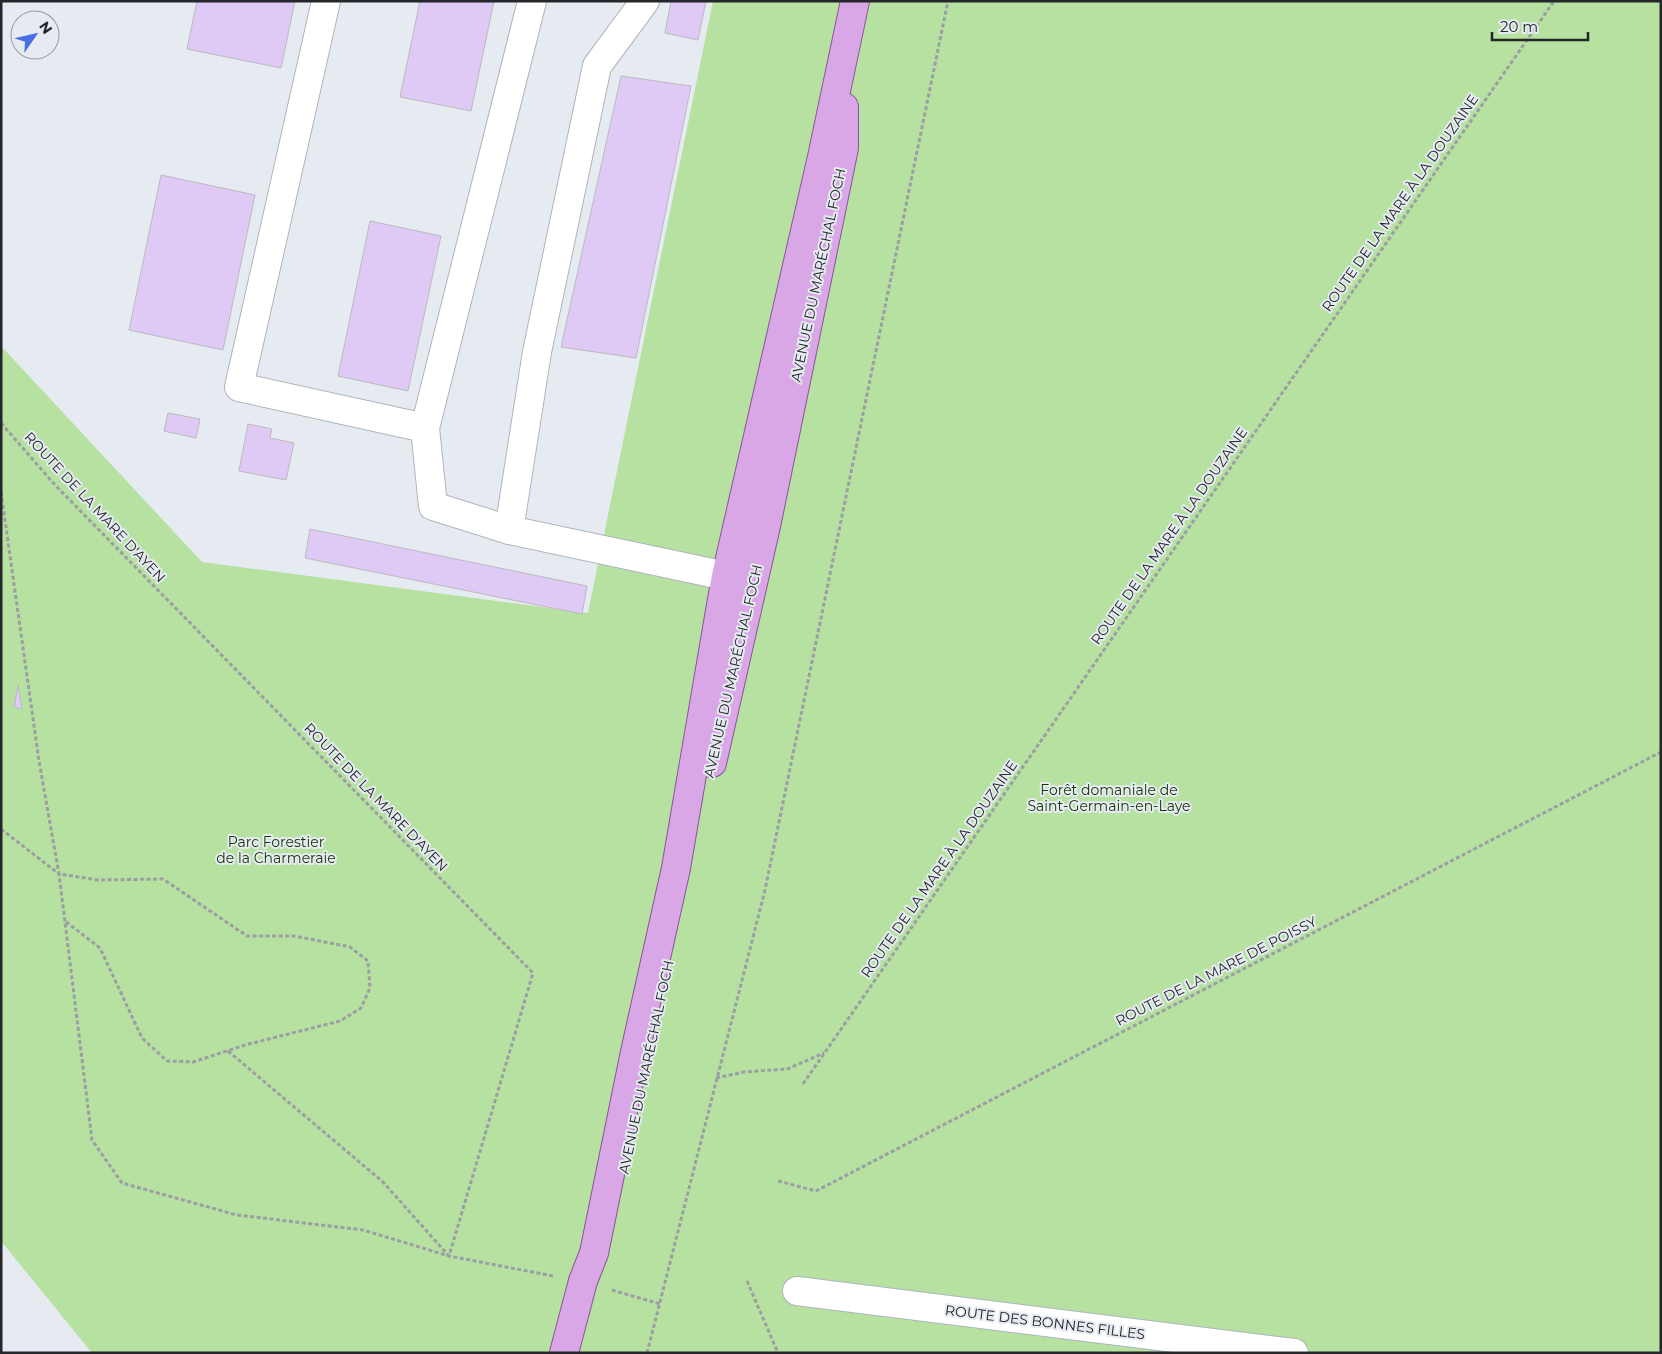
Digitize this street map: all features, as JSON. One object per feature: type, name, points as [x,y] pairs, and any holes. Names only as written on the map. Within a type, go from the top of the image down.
[{"type":"main road","name":"AVENUE DU MARÉCHAL FOCH","points":[[564,1353],[583,1281],[594,1253],[633,1062],[676,868],[726,576],[822,157],[855,1]]},
{"type":"main road","name":"AVENUE DU MARÉCHAL FOCH","points":[[583,1281],[600,1254],[620,1185],[776,478],[844,148],[844,53]]},
{"type":"lane","points":[[326,1],[240,387],[425,428]]},
{"type":"lane","points":[[532,1],[425,428],[433,506],[509,530],[726,576]]},
{"type":"lane","points":[[509,530],[537,352],[597,66],[645,1]]},
{"type":"lane","name":"ROUTE DES BONNES FILLES","points":[[797,1291],[1294,1353]]},
{"type":"path","points":[[647,1353],[765,890],[948,1]]},
{"type":"path","name":"ROUTE DE LA MARE À LA DOUZAINE","points":[[803,1084],[1554,1]]},
{"type":"path","name":"ROUTE DE LA MARE D'AYEN","points":[[1,423],[55,485],[532,973],[449,1256]]},
{"type":"path","points":[[1,492],[38,751],[59,874],[92,1140],[122,1183],[237,1215],[363,1230],[449,1256]]},
{"type":"path","name":"ROUTE DE LA MARE DE POISSY","points":[[778,1181],[816,1191],[1661,752]]},
{"type":"path","points":[[1,829],[59,874],[98,880],[163,879],[248,936],[294,936],[350,947],[368,961],[370,988],[361,1008],[340,1021],[228,1050],[193,1062],[167,1061],[142,1038],[100,948],[65,921]]},
{"type":"path","points":[[228,1050],[383,1182],[449,1256]]},
{"type":"path","points":[[716,1078],[744,1072],[787,1069],[825,1053]]},
{"type":"path","points":[[746,1282],[778,1353]]},
{"type":"green space","name":"Forêt domaniale de Saint-Germain-en-Laye","points":[[713,1],[1661,1],[1661,1353],[92,1353],[1,1241],[1,346],[202,562],[588,613]]},
{"type":"building","points":[[197,1],[295,1],[281,68],[187,49]]},
{"type":"building","points":[[420,1],[494,1],[471,111],[400,97]]},
{"type":"building","points":[[671,1],[706,1],[698,40],[665,33]]},
{"type":"building","points":[[621,76],[691,86],[636,358],[561,347]]},
{"type":"building","points":[[161,175],[255,195],[223,350],[129,330]]},
{"type":"building","points":[[370,221],[441,236],[408,391],[338,376]]},
{"type":"building","points":[[168,413],[200,419],[196,438],[164,431]]},
{"type":"building","points":[[248,424],[272,429],[270,438],[294,443],[286,480],[239,471]]},
{"type":"building","points":[[310,529],[587,586],[582,614],[305,558]]},
{"type":"building","points":[[18,685],[22,709],[14,707]]},
{"type":"park label","name":"Parc Forestier de la Charmeraie","points":[[276,850]]}]
